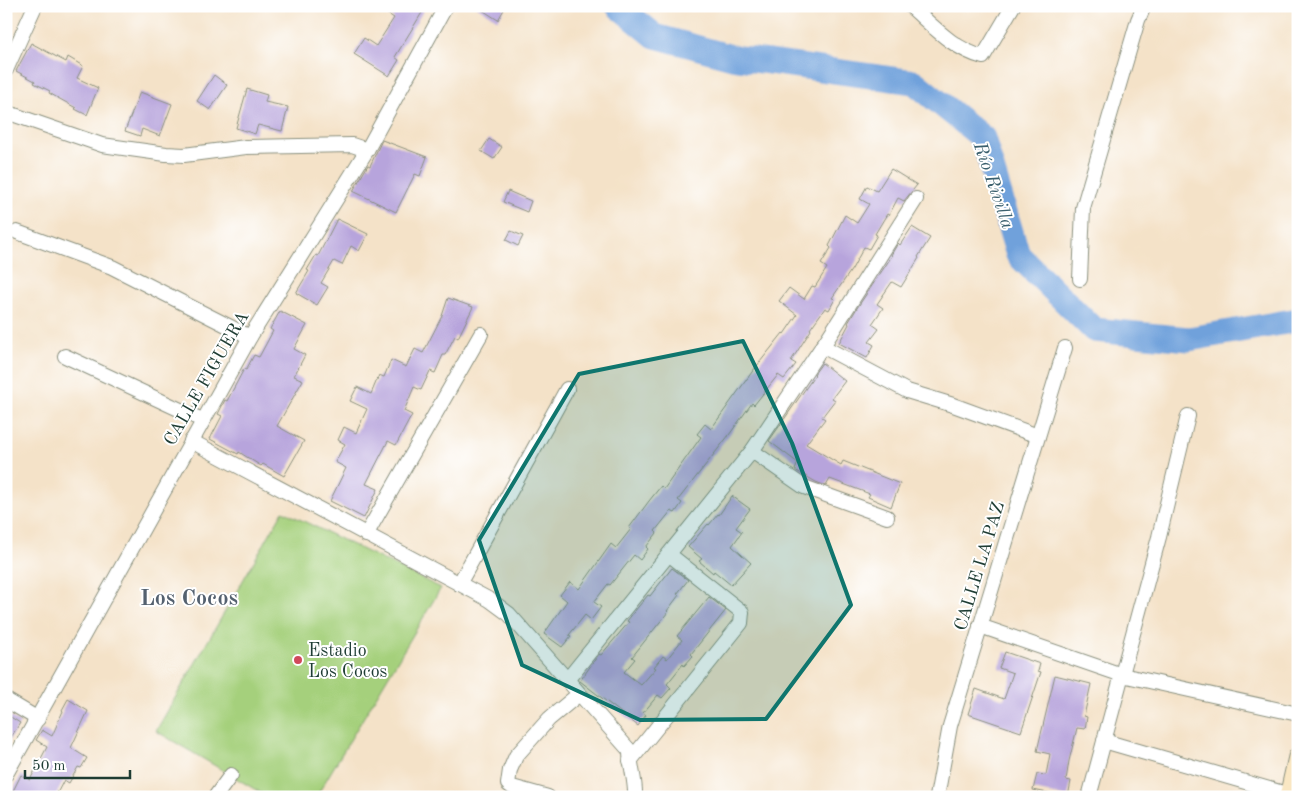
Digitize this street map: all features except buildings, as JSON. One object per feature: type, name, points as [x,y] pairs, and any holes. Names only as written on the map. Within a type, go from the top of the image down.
[{"type":"main road","points":[[1290,796],[1298,758]]},
{"type":"street","points":[[6,70],[35,6]]},
{"type":"street","name":"CALLE FIGUERA","points":[[6,774],[250,336],[367,150],[446,6]]},
{"type":"street","points":[[910,6],[946,38],[969,53],[983,57],[1013,6]]},
{"type":"street","points":[[1080,279],[1083,208],[1138,20],[1144,6]]},
{"type":"street","points":[[6,112],[102,145],[166,154],[184,155],[246,147],[332,145],[352,145],[367,150]]},
{"type":"street","points":[[567,680],[670,555],[752,451],[916,199]]},
{"type":"street","points":[[17,232],[112,267],[250,336]]},
{"type":"street","points":[[366,535],[481,334]]},
{"type":"street","points":[[822,346],[907,391],[953,405],[1038,436]]},
{"type":"street","name":"CALLE LA PAZ","points":[[937,797],[950,726],[1065,348]]},
{"type":"street","points":[[65,356],[202,420]]},
{"type":"street","points":[[459,584],[567,389]]},
{"type":"street","points":[[1089,797],[1159,537],[1188,416]]},
{"type":"street","points":[[191,441],[490,600],[509,614],[630,751],[630,761],[636,783],[635,797]]},
{"type":"street","points":[[752,451],[804,487],[888,517]]},
{"type":"street","points":[[630,761],[741,622],[742,617],[742,612],[670,555]]},
{"type":"street","points":[[980,626],[1122,675],[1298,714]]},
{"type":"street","points":[[548,797],[512,787],[508,784],[510,770],[516,756],[536,733],[549,719],[579,694]]},
{"type":"street","points":[[6,700],[38,719]]},
{"type":"street","points":[[1104,740],[1290,796]]},
{"type":"street","points":[[215,797],[231,775]]},
{"type":"highlighted area","points":[[743,341],[792,443],[851,605],[766,719],[640,720],[522,665],[479,540],[579,374]]},
{"type":"green space","name":"Estadio Los Cocos","points":[[283,511],[441,588],[316,797],[268,797],[156,731]]},
{"type":"waterway","name":"Río Rivilla","points":[[618,6],[655,36],[732,57],[914,82],[983,138],[1018,255],[1094,330],[1189,339],[1298,320]]},
{"type":"place","name":"Estadio Los Cocos","points":[[298,660]]},
{"type":"district","name":"Los Cocos","points":[[189,597]]}]
